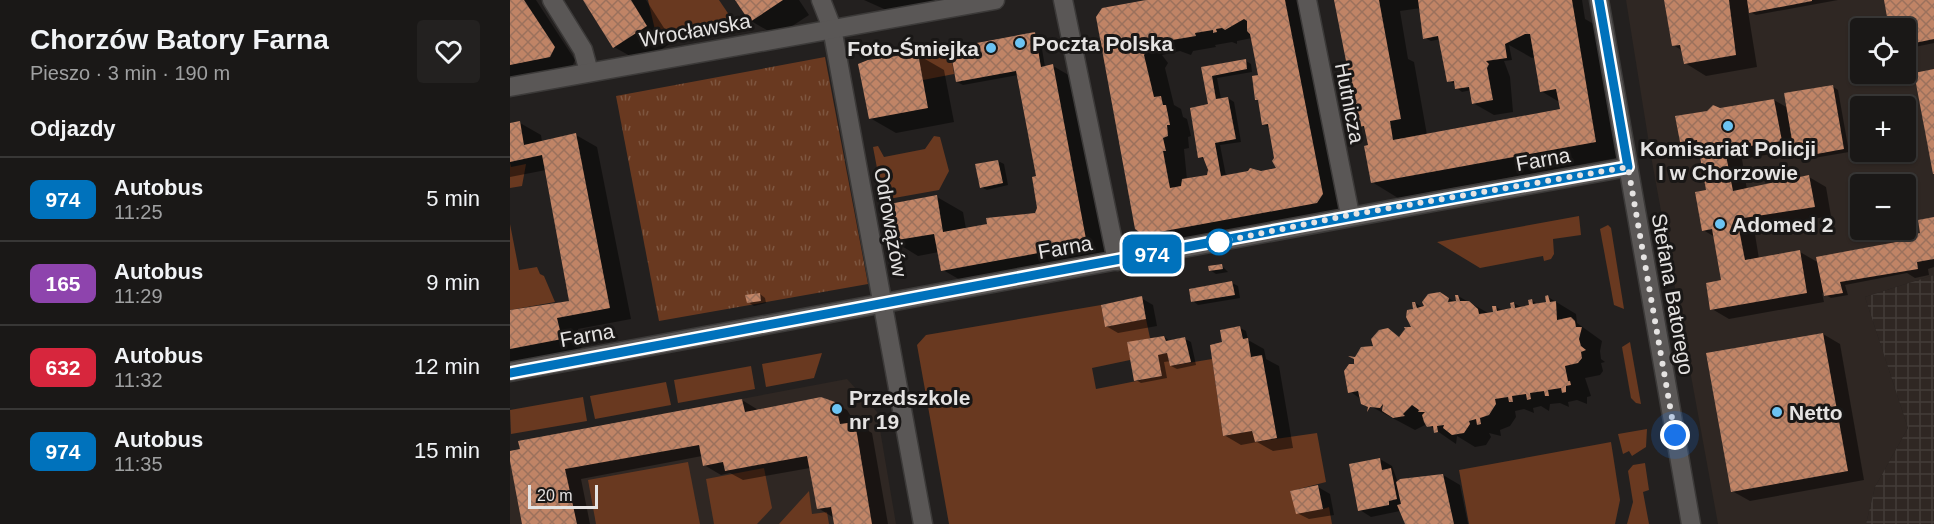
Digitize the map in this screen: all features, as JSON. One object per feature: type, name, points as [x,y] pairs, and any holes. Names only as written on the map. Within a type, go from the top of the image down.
[{"type":"street","points":[[552,0],[584,50],[589,72]]},
{"type":"street","name":"Odrowążów","points":[[821,0],[832,28],[923,524]]},
{"type":"street","name":"Wrocławska","points":[[510,87],[995,0]]},
{"type":"street","points":[[1063,0],[1117,261]]},
{"type":"street","name":"Hutnicza","points":[[1307,0],[1350,215]]},
{"type":"street","name":"Stefana Batorego","points":[[1599,0],[1691,524]]},
{"type":"street","name":"Farna","points":[[510,372],[1117,261],[1350,215],[1628,167]]},
{"type":"shaded area","points":[[1626,0],[1934,0],[1934,275],[1865,297],[1908,428],[1875,487],[1866,524],[1718,524],[1651,156]]},
{"type":"shaded area","points":[[1934,275],[1934,524],[1866,524],[1875,487],[1908,428],[1865,297]]},
{"type":"shaded area","points":[[847,379],[877,412],[896,524],[510,524],[510,451],[519,449],[518,441]]},
{"type":"green space","points":[[648,0],[719,0],[738,28],[663,42],[655,30]]},
{"type":"green space","points":[[950,48],[954,74],[923,80],[918,53]]},
{"type":"green space","points":[[825,57],[868,284],[659,321],[616,96]]},
{"type":"green space","points":[[934,136],[940,137],[949,171],[939,190],[883,200],[873,147],[878,146],[884,157],[925,149]]},
{"type":"green space","points":[[510,163],[511,167],[526,164],[522,186],[510,188]]},
{"type":"green space","points":[[1579,216],[1581,235],[1553,239],[1554,254],[1551,259],[1544,261],[1543,256],[1480,268],[1437,242]]},
{"type":"green space","points":[[510,224],[519,270],[537,267],[540,274],[544,276],[555,302],[510,310]]},
{"type":"green space","points":[[1608,225],[1611,228],[1624,309],[1614,305],[1600,229]]},
{"type":"green space","points":[[1101,305],[1105,327],[1146,319],[1150,338],[1130,360],[1092,368],[1096,389],[1162,376],[1158,355],[1167,353],[1170,366],[1212,359],[1223,436],[1252,431],[1255,442],[1317,433],[1326,482],[1291,491],[1323,509],[1329,507],[1332,524],[949,524],[917,345],[926,335]]},
{"type":"green space","points":[[1630,342],[1641,404],[1631,398],[1622,347]]},
{"type":"green space","points":[[822,353],[814,378],[766,387],[762,364]]},
{"type":"green space","points":[[751,366],[755,389],[678,403],[674,380]]},
{"type":"green space","points":[[666,382],[671,405],[595,419],[590,396]]},
{"type":"green space","points":[[583,397],[587,421],[511,434],[510,410]]},
{"type":"green space","points":[[1647,429],[1646,447],[1632,456],[1629,451],[1623,454],[1618,434]]},
{"type":"green space","points":[[1611,442],[1620,500],[1615,524],[1469,524],[1459,470]]},
{"type":"green space","points":[[688,462],[700,524],[596,524],[588,480]]},
{"type":"green space","points":[[1645,463],[1649,490],[1643,492],[1649,524],[1627,524],[1633,502],[1628,471],[1633,465]]},
{"type":"green space","points":[[764,468],[772,508],[757,524],[714,524],[706,479]]},
{"type":"green space","points":[[809,491],[812,514],[827,512],[829,524],[779,524]]},
{"type":"building","points":[[510,0],[524,0],[555,47],[550,57],[510,65]]},
{"type":"building","points":[[583,0],[631,0],[647,26],[613,48]]},
{"type":"building","points":[[735,0],[783,0],[750,22]]},
{"type":"building","points":[[1146,0],[1285,0],[1323,194],[1317,203],[1143,235],[1135,229],[1096,17],[1102,8]],"holes":[[[1244,19],[1247,21],[1247,31],[1250,34],[1258,75],[1252,76],[1255,100],[1258,100],[1262,125],[1268,124],[1274,158],[1272,161],[1276,168],[1261,171],[1250,168],[1248,171],[1221,176],[1215,143],[1236,139],[1228,97],[1216,99],[1212,76],[1247,69],[1246,59],[1201,67],[1208,104],[1190,108],[1198,158],[1203,157],[1208,170],[1207,175],[1182,179],[1181,186],[1170,188],[1163,151],[1166,151],[1163,138],[1168,136],[1167,125],[1170,125],[1166,105],[1163,105],[1161,96],[1154,97],[1144,55],[1147,50],[1142,43],[1158,40],[1170,44],[1172,40],[1196,36],[1195,33],[1213,30],[1213,33],[1217,32],[1216,29],[1225,30]]]},
{"type":"building","points":[[1334,0],[1379,0],[1401,119],[1390,121],[1393,140],[1560,109],[1556,89],[1540,92],[1530,34],[1525,34],[1505,44],[1507,58],[1486,61],[1489,64],[1487,68],[1493,100],[1472,104],[1469,87],[1455,89],[1454,81],[1447,82],[1438,36],[1423,39],[1418,0],[1572,0],[1596,142],[1371,183],[1364,146],[1368,145],[1364,126],[1359,127]]},
{"type":"building","points":[[1664,0],[1729,0],[1736,55],[1684,64],[1680,45],[1672,46]]},
{"type":"building","points":[[1747,0],[1812,0],[1812,1],[1749,13]]},
{"type":"building","points":[[1884,0],[1934,0],[1934,39],[1916,43],[1916,18],[1887,18]]},
{"type":"building","points":[[1035,32],[1041,67],[1053,64],[1086,239],[1082,245],[941,271],[934,234],[891,241],[884,205],[937,195],[943,232],[987,224],[986,218],[1035,213],[1037,208],[1032,177],[1036,176],[1016,71],[956,82],[950,48]]},
{"type":"building","points":[[918,53],[928,108],[869,119],[858,64],[868,60]]},
{"type":"building","points":[[1934,69],[1934,174],[1916,84],[1916,73]]},
{"type":"building","points":[[1833,85],[1844,149],[1795,158],[1784,93]]},
{"type":"building","name":"Adomed 2","points":[[1774,99],[1782,141],[1725,150],[1733,191],[1809,175],[1815,207],[1737,219],[1745,260],[1800,250],[1807,293],[1710,310],[1706,283],[1721,280],[1712,229],[1702,231],[1695,192],[1706,190],[1697,140],[1680,142],[1675,116],[1707,111],[1713,105],[1720,108]]},
{"type":"building","points":[[520,121],[524,145],[576,133],[610,308],[557,318],[562,339],[510,349],[510,310],[569,301],[542,155],[510,162],[510,123]]},
{"type":"building","points":[[998,160],[1003,183],[980,188],[975,164]]},
{"type":"building","points":[[1934,217],[1934,259],[1917,262],[1918,269],[1840,282],[1843,293],[1824,296],[1816,257],[1896,242],[1896,240],[1916,240],[1916,234],[1920,233],[1918,220]]},
{"type":"building","points":[[1222,264],[1223,269],[1209,271],[1208,266]]},
{"type":"building","points":[[1232,281],[1235,295],[1191,302],[1189,289]]},
{"type":"building","points":[[1440,292],[1449,298],[1448,302],[1456,301],[1455,295],[1458,295],[1460,301],[1469,301],[1478,309],[1479,314],[1493,312],[1492,306],[1496,306],[1497,311],[1511,308],[1510,303],[1514,302],[1515,308],[1529,305],[1528,300],[1532,299],[1533,304],[1546,302],[1545,296],[1548,295],[1550,302],[1556,301],[1557,320],[1571,317],[1576,327],[1582,327],[1579,339],[1581,346],[1586,350],[1581,352],[1582,358],[1578,363],[1565,366],[1571,385],[1566,386],[1566,392],[1562,393],[1561,388],[1548,390],[1549,396],[1545,396],[1544,391],[1530,393],[1531,399],[1527,400],[1526,394],[1512,396],[1513,402],[1509,402],[1508,397],[1495,399],[1496,404],[1489,415],[1480,418],[1481,424],[1477,425],[1476,419],[1469,421],[1470,424],[1464,433],[1452,435],[1443,428],[1444,425],[1437,426],[1438,432],[1434,433],[1433,426],[1427,427],[1424,422],[1422,415],[1425,412],[1418,412],[1419,410],[1412,405],[1403,414],[1405,416],[1393,418],[1382,411],[1383,404],[1380,408],[1370,407],[1367,412],[1368,407],[1361,404],[1358,391],[1348,393],[1344,371],[1349,364],[1354,364],[1354,359],[1348,356],[1355,357],[1361,347],[1373,346],[1371,339],[1379,330],[1388,328],[1399,337],[1404,327],[1411,327],[1406,317],[1407,310],[1413,309],[1412,302],[1415,302],[1417,308],[1424,306],[1422,302],[1428,294]]},
{"type":"building","points":[[760,293],[761,301],[747,303],[745,295]]},
{"type":"building","points":[[1142,296],[1146,319],[1105,327],[1101,305]]},
{"type":"building","points":[[1240,326],[1243,339],[1248,338],[1251,357],[1262,355],[1277,438],[1255,442],[1252,431],[1223,436],[1210,345],[1222,342],[1220,330]]},
{"type":"building","name":"Netto","points":[[1823,333],[1848,471],[1731,492],[1706,353]]},
{"type":"building","points":[[1164,336],[1166,341],[1185,337],[1191,362],[1170,366],[1167,353],[1158,355],[1162,376],[1134,381],[1127,342]]},
{"type":"building","points":[[821,397],[835,402],[840,424],[855,422],[872,524],[834,524],[831,507],[817,509],[807,456],[725,471],[723,462],[703,466],[699,445],[565,469],[577,524],[522,524],[510,461],[510,451],[520,449],[518,441],[742,399],[745,412]]},
{"type":"building","points":[[1380,458],[1382,470],[1391,468],[1397,499],[1389,501],[1389,505],[1358,511],[1349,464]]},
{"type":"building","points":[[1443,474],[1454,524],[1405,524],[1397,505],[1401,504],[1396,482],[1400,479]]},
{"type":"building","points":[[1318,485],[1323,509],[1296,514],[1290,491]]},
{"type":"bus line","name":"974","points":[[510,373],[1221,242],[1350,215],[1628,167],[1599,0]]},
{"type":"place","name":"Poczta Polska","points":[[1020,43]]},
{"type":"place","name":"Foto-Śmiejka","points":[[991,48]]},
{"type":"place","name":"Komisariat Policji I w Chorzowie","points":[[1728,126]]},
{"type":"place","name":"Adomed 2","points":[[1720,224]]},
{"type":"place","name":"Przedszkole nr 19","points":[[837,409]]},
{"type":"place","name":"Netto","points":[[1777,412]]},
{"type":"route","points":[[1219,242],[1350,215],[1628,167],[1675,435]]}]
